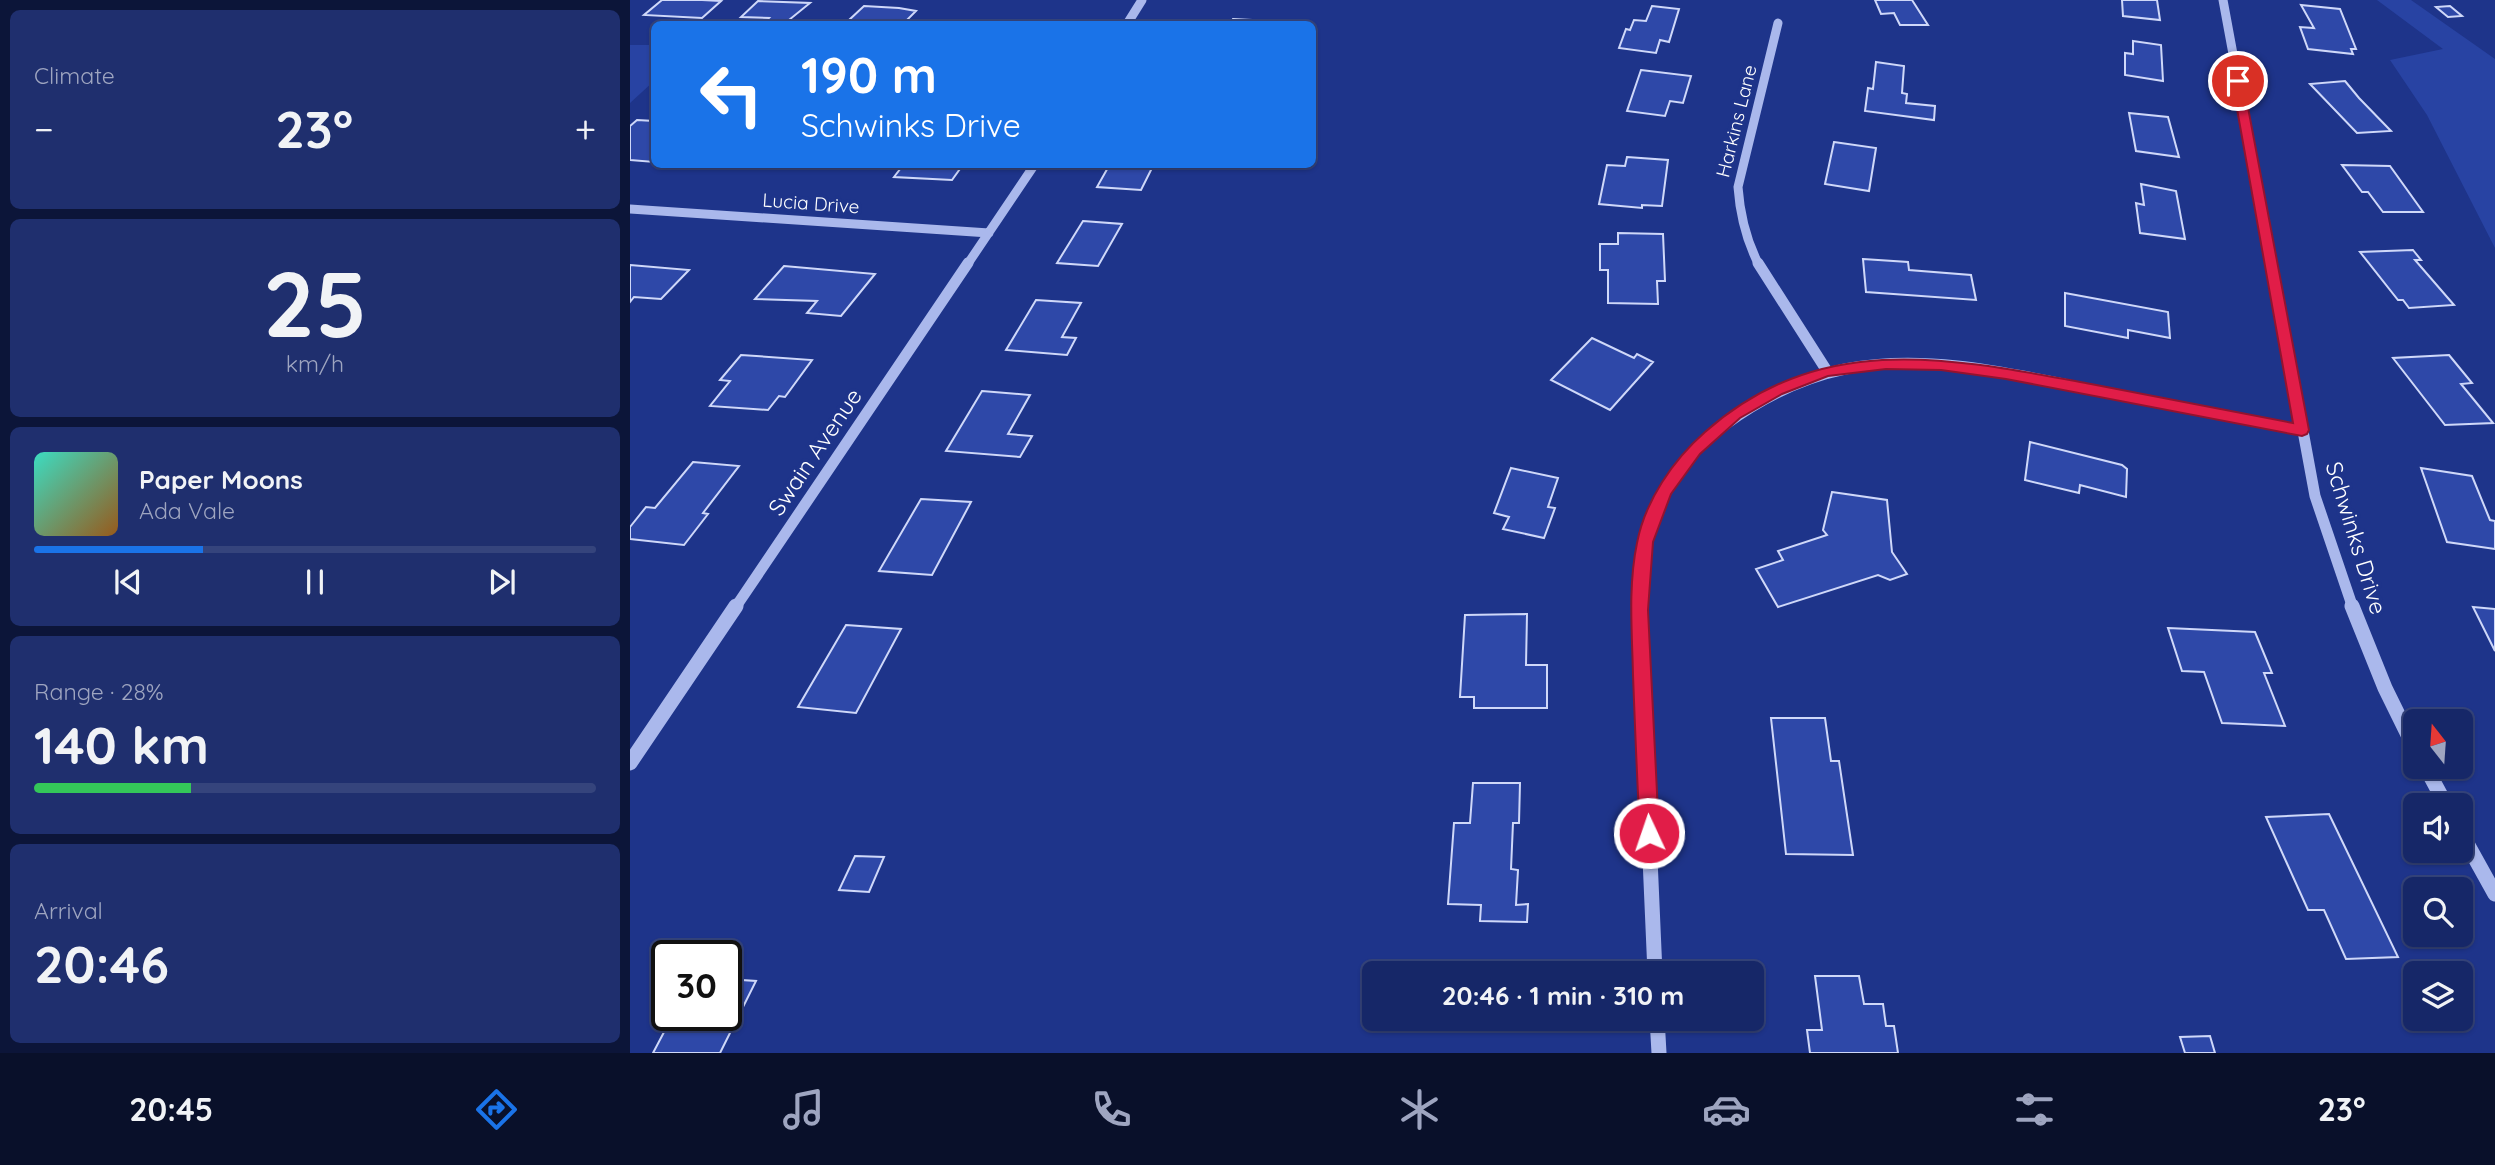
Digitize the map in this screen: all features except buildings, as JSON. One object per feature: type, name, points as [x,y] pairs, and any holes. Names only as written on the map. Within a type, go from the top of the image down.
[{"type":"street","points":[[1128,21],[1142,0]]},
{"type":"street","name":"Schwinks Drive","points":[[2223,0],[2315,496],[2337,568],[2367,646],[2403,723]]},
{"type":"street","name":"Harkins Lane","points":[[1778,23],[1738,187],[1737,208],[1741,229],[1753,256],[1827,371]]},
{"type":"street","name":"Swain Avenue","points":[[630,763],[1032,168]]},
{"type":"street","name":"Lucia Drive","points":[[630,209],[989,233]]},
{"type":"street","points":[[1655,961],[1639,610],[1645,542],[1664,491],[1694,450],[1735,414],[1777,390],[1827,371],[1886,364],[1941,365],[2006,373],[2302,430]]},
{"type":"street","points":[[2473,854],[2495,894]]},
{"type":"street","points":[[1658,1031],[1659,1053]]},
{"type":"shaded area","points":[[2377,0],[2411,0],[2495,59],[2495,248],[2427,115],[2390,60],[2443,49]]},
{"type":"shaded area","points":[[630,45],[651,45],[651,84],[630,103]]},
{"type":"route","points":[[1649,833],[1639,610],[1645,542],[1664,491],[1694,450],[1735,414],[1777,390],[1827,371],[1886,364],[1941,365],[2006,373],[2302,430],[2238,81]]}]
